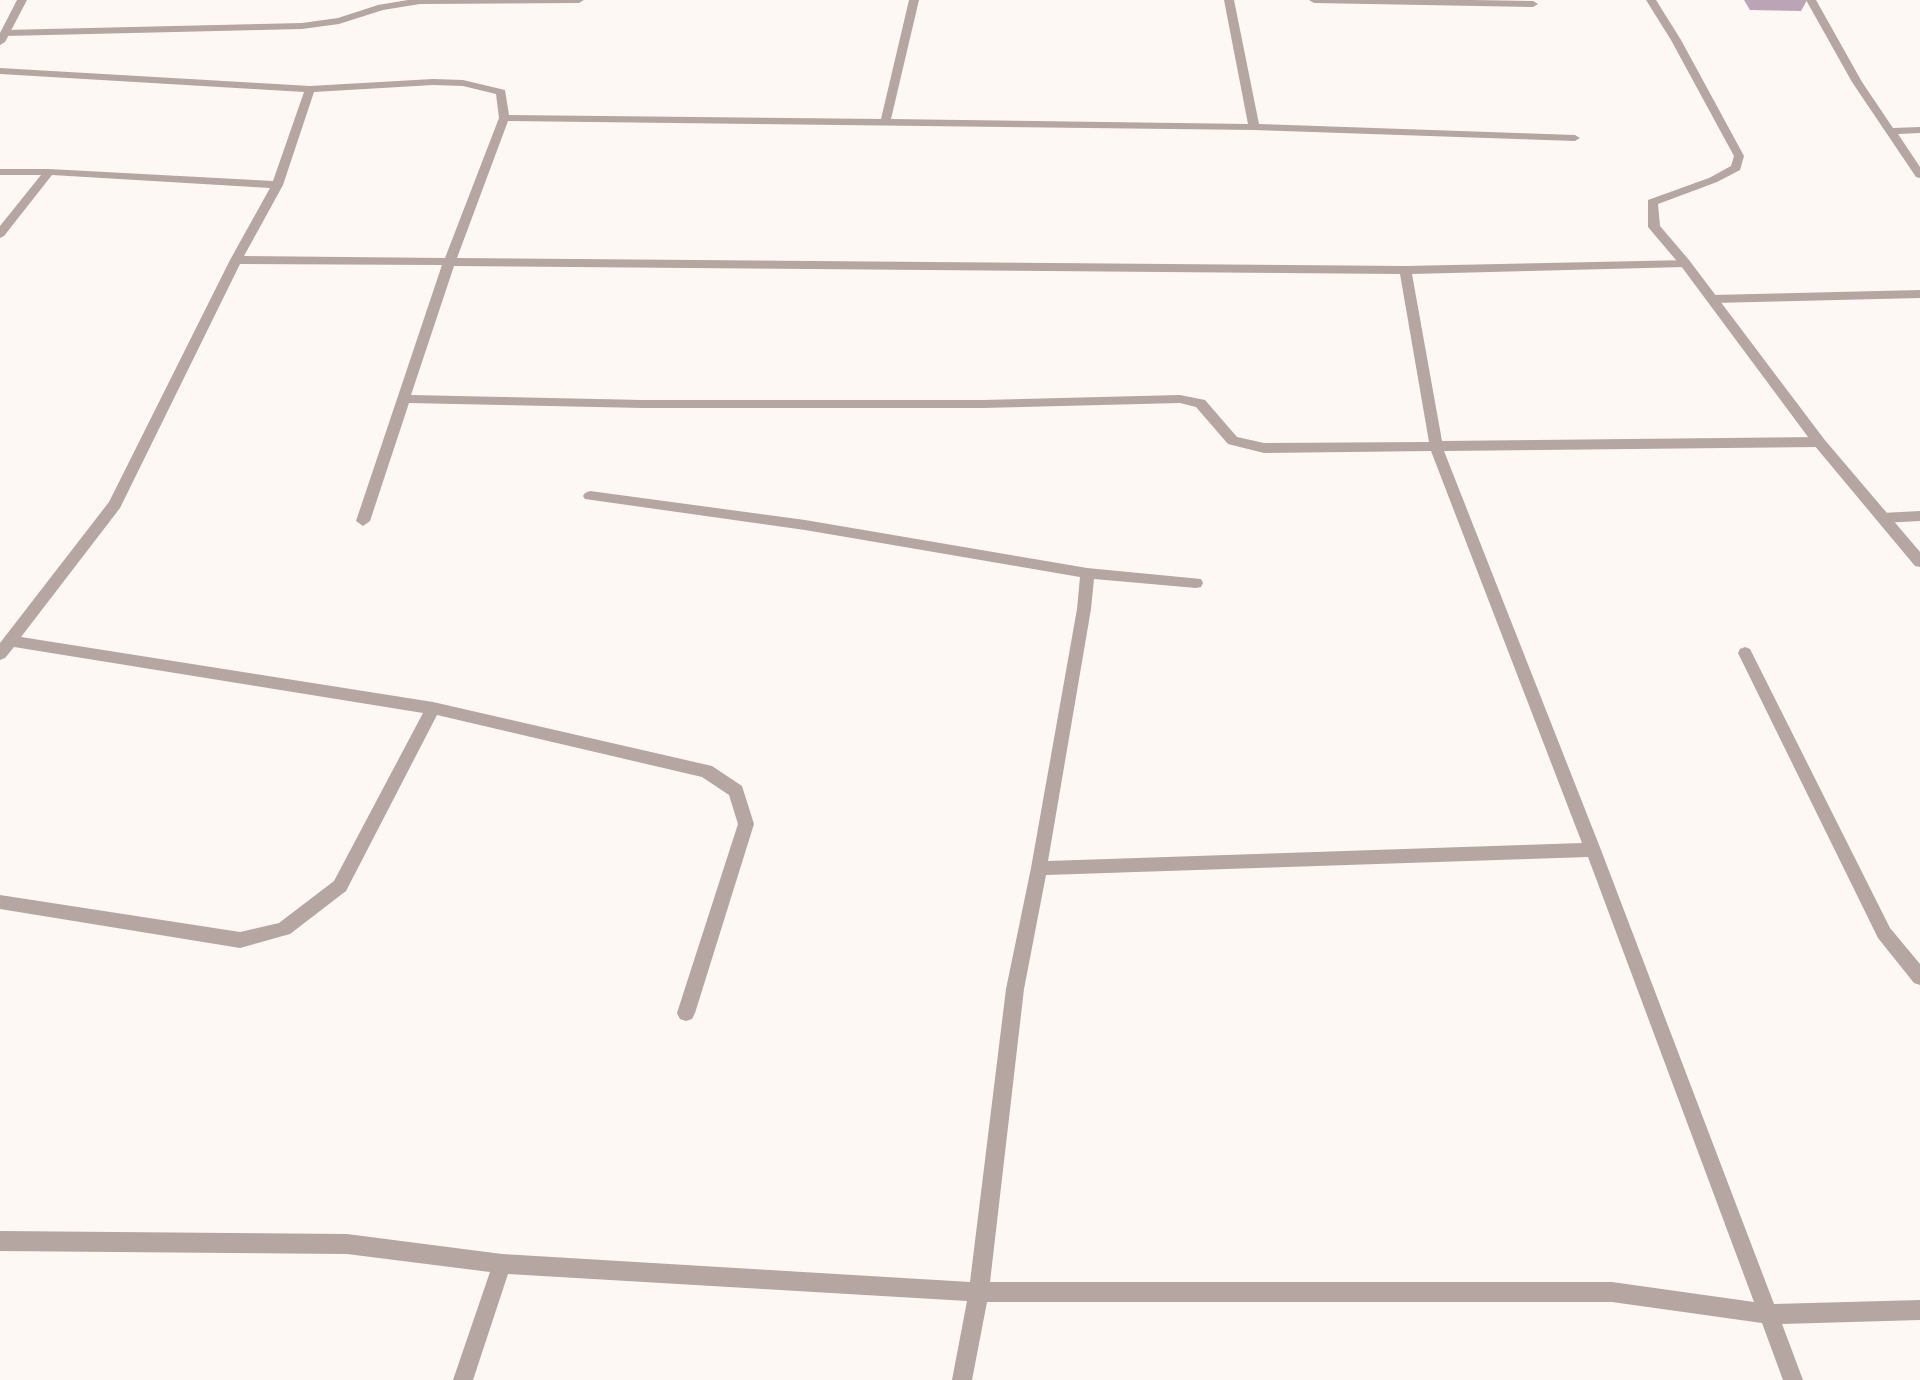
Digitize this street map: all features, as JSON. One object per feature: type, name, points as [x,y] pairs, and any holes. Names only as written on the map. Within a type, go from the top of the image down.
[{"type":"street","points":[[2,38],[22,0]]},
{"type":"street","points":[[2,38],[302,26],[339,21],[381,7],[420,1],[579,0]]},
{"type":"street","points":[[885,123],[914,0]]},
{"type":"street","points":[[1229,0],[1254,127]]},
{"type":"street","points":[[1314,0],[1533,4]]},
{"type":"street","points":[[1651,0],[1676,40],[1739,156],[1736,168],[1713,180],[1652,202],[1654,227],[1686,263],[1820,441],[1920,562]]},
{"type":"street","points":[[1811,0],[1857,82],[1920,174]]},
{"type":"street","points":[[0,71],[310,89],[433,82],[463,83],[501,92],[504,118],[449,263],[363,521]]},
{"type":"street","points":[[0,654],[115,505],[236,260],[276,185],[310,89]]},
{"type":"street","points":[[504,118],[1254,127],[1575,138]]},
{"type":"street","points":[[1890,131],[1920,130]]},
{"type":"street","points":[[0,172],[49,172],[276,185]]},
{"type":"street","points":[[0,234],[49,172]]},
{"type":"street","points":[[236,260],[1405,270],[1686,263]]},
{"type":"street","points":[[1405,270],[1436,447],[1593,850],[1793,1380]]},
{"type":"street","points":[[1713,299],[1920,294]]},
{"type":"street","points":[[403,399],[642,404],[901,404],[1180,399],[1200,403],[1233,441],[1264,448],[1820,441]]},
{"type":"street","points":[[590,496],[805,525],[1041,567],[1196,583]]},
{"type":"street","points":[[1882,518],[1920,516]]},
{"type":"street","points":[[962,1380],[979,1292],[1015,989],[1039,868],[1084,609],[1087,573]]},
{"type":"street","points":[[10,641],[433,708],[706,771],[736,791],[746,824],[686,1013]]},
{"type":"street","points":[[1745,653],[1884,933],[1920,977]]},
{"type":"street","points":[[0,902],[240,940],[284,929],[340,886],[433,708]]},
{"type":"street","points":[[1039,868],[1593,850]]},
{"type":"street","points":[[1,1243],[347,1244],[502,1264],[979,1292],[1612,1292],[1767,1314],[1920,1310]]},
{"type":"street","points":[[463,1380],[502,1264]]}]
